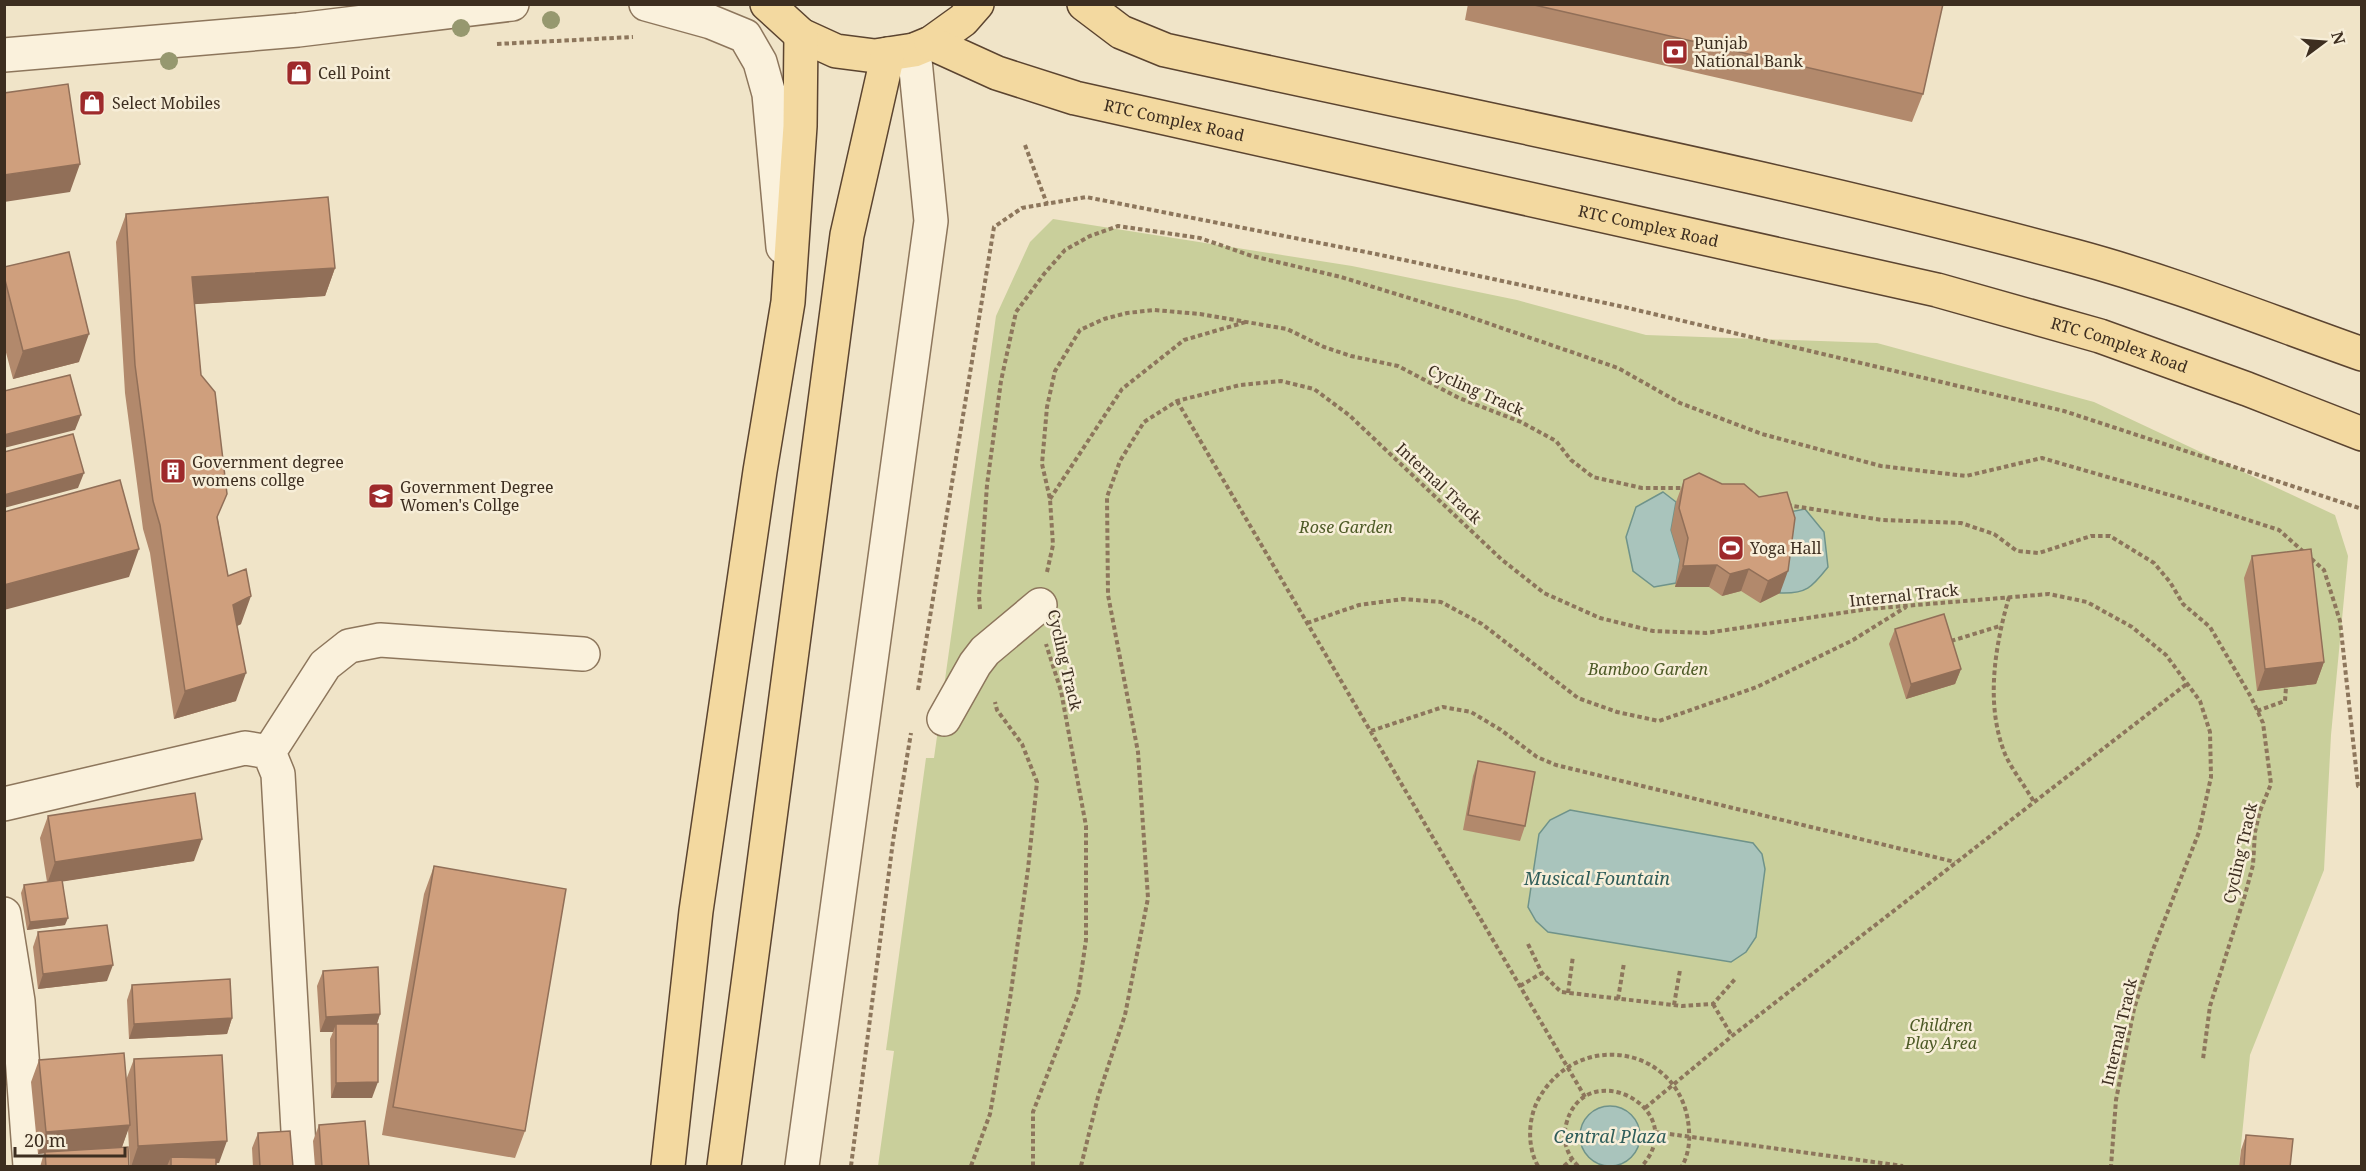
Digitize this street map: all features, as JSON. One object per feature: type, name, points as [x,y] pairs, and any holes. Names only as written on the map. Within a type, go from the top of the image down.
[{"type":"main road","points":[[767,4],[801,35],[836,51],[875,56],[911,49],[963,20],[977,4]]},
{"type":"main road","points":[[1084,4],[1121,32],[1165,50],[1830,195],[2064,253],[2185,290],[2361,354]]},
{"type":"main road","points":[[668,1167],[696,911],[755,505],[788,303],[800,136],[801,35]]},
{"type":"main road","points":[[724,1167],[847,235],[911,49]]},
{"type":"main road","name":"RTC Complex Road","points":[[911,49],[1075,98],[1936,290],[2100,336],[2247,389],[2361,434]]},
{"type":"street","points":[[4,55],[298,30],[512,4]]},
{"type":"street","points":[[646,4],[711,22],[745,36],[760,62],[769,94],[788,303]]},
{"type":"street","points":[[802,1167],[931,221],[911,49]]},
{"type":"street","points":[[944,719],[975,664],[985,651],[1040,604]]},
{"type":"street","points":[[269,752],[325,665],[349,646],[380,640],[583,654]]},
{"type":"street","points":[[4,804],[246,748],[269,752]]},
{"type":"street","points":[[269,752],[278,774],[300,1167]]},
{"type":"street","points":[[4,914],[18,1001],[30,1167]]},
{"type":"path","points":[[1025,146],[1047,204]]},
{"type":"path","points":[[916,699],[994,227],[1022,208],[1086,196],[1624,307],[2064,411],[2361,509]]},
{"type":"path","points":[[971,1167],[990,1114],[1028,870],[1037,782],[1022,744],[997,710],[987,671],[979,597],[987,485],[1001,381],[1016,312],[1044,274],[1065,250],[1090,236],[1118,226],[1200,238],[1252,256],[1341,277],[1461,314],[1618,368],[1680,403],[1762,435],[1881,466],[1966,476],[2042,458],[2180,498],[2279,530],[2324,570],[2340,621],[2352,746],[2358,786],[2361,787]]},
{"type":"path","name":"Cycling Track","points":[[1033,1167],[1033,1113],[1078,995],[1086,940],[1086,826],[1061,691],[1046,642],[1040,604],[1053,545],[1050,499],[1042,464],[1047,406],[1055,371],[1080,330],[1104,319],[1127,313],[1154,310],[1200,314],[1287,329],[1324,347],[1398,366],[1459,398],[1521,422],[1556,441],[1571,460],[1593,477],[1642,488],[1688,488]]},
{"type":"path","points":[[1050,499],[1122,389],[1184,340],[1248,322]]},
{"type":"path","name":"Internal Track","points":[[1081,1167],[1098,1097],[1125,1015],[1148,898],[1138,752],[1108,595],[1107,497],[1120,461],[1144,422],[1177,401],[1240,385],[1281,381],[1314,389],[1349,415],[1501,559],[1544,593],[1600,618],[1653,631],[1706,633],[1868,609],[2049,594],[2087,602],[2132,627],[2166,655],[2200,701],[2210,732],[2211,777],[2199,832],[2152,952],[2134,1009],[2116,1100],[2111,1167]]},
{"type":"path","points":[[1177,401],[1585,1097]]},
{"type":"path","name":"Cycling Track","points":[[1783,504],[1882,520],[1961,523],[1994,534],[2017,551],[2039,553],[2081,538],[2110,536],[2154,564],[2170,582],[2183,604],[2210,627],[2263,723],[2271,784],[2260,811],[2255,832],[2253,865],[2210,1006],[2203,1059]]},
{"type":"path","points":[[2009,597],[1997,637],[1994,677],[1995,719],[2005,754],[2034,802]]},
{"type":"path","points":[[1307,623],[1359,605],[1403,599],[1441,602],[1482,624],[1578,698],[1617,711],[1659,721],[1757,687],[1853,639],[1909,605]]},
{"type":"path","points":[[1951,641],[2001,626]]},
{"type":"path","points":[[1645,1108],[1732,1036],[2188,683]]},
{"type":"path","points":[[2257,711],[2286,701],[2286,687]]},
{"type":"path","points":[[1371,731],[1443,707],[1471,712],[1501,730],[1537,758],[1556,765],[1956,862]]},
{"type":"path","points":[[851,1167],[893,841],[912,723]]},
{"type":"path","points":[[1528,945],[1542,973],[1561,992],[1674,1005],[1713,1004],[1736,978]]},
{"type":"path","points":[[1568,993],[1573,956]]},
{"type":"path","points":[[1618,999],[1624,963]]},
{"type":"path","points":[[1674,1005],[1680,970]]},
{"type":"path","points":[[1520,986],[1542,973]]},
{"type":"path","points":[[1713,1004],[1732,1036]]},
{"type":"path","points":[[1538,1167],[1530,1134],[1534,1108],[1547,1085],[1567,1066],[1588,1056],[1612,1053],[1636,1058],[1657,1069],[1673,1085],[1683,1102],[1689,1120],[1689,1137],[1682,1167]]},
{"type":"path","points":[[1578,1167],[1571,1160],[1566,1147],[1564,1131],[1568,1117],[1576,1104],[1585,1097],[1602,1091],[1617,1090],[1631,1096],[1645,1108],[1651,1117],[1654,1147],[1642,1167]]},
{"type":"path","points":[[1654,1132],[1903,1167]]},
{"type":"path","points":[[1564,1167],[1571,1160]]},
{"type":"green space","points":[[1053,219],[1352,266],[1517,300],[1646,335],[1877,343],[2094,402],[2335,515],[2348,556],[2331,735],[2324,870],[2250,1055],[2239,1166],[878,1166],[894,1051],[886,1050],[926,758],[934,758],[996,316],[1030,242]]},
{"type":"water","points":[[1663,492],[1676,502],[1671,530],[1680,560],[1676,583],[1654,587],[1633,571],[1626,537],[1636,507]]},
{"type":"water","points":[[1805,509],[1824,532],[1828,567],[1808,588],[1797,592],[1780,593],[1779,514]]},
{"type":"water","name":"Musical Fountain","points":[[1570,810],[1753,843],[1762,854],[1765,869],[1756,937],[1746,952],[1731,962],[1548,932],[1536,921],[1528,907],[1539,834],[1550,820]]},
{"type":"water","name":"Central Plaza","points":[[1610,1106],[1631,1115],[1640,1136],[1631,1157],[1610,1166],[1589,1157],[1580,1136],[1589,1115]]},
{"type":"building","points":[[1530,4],[1943,4],[1923,94]]},
{"type":"building","points":[[68,84],[80,164],[4,175],[4,93]]},
{"type":"building","name":"Government degree womens collge","points":[[328,197],[335,268],[192,277],[201,375],[215,392],[227,494],[217,517],[228,576],[246,569],[251,596],[233,605],[246,673],[185,691],[160,525],[153,501],[135,365],[126,214]]},
{"type":"building","points":[[69,252],[89,334],[23,351],[4,276],[4,267]]},
{"type":"building","points":[[70,375],[81,415],[4,435],[4,391]]},
{"type":"building","points":[[73,434],[84,473],[4,495],[4,452]]},
{"type":"building","name":"Yoga Hall","points":[[1699,473],[1722,484],[1744,484],[1759,497],[1787,492],[1795,518],[1788,571],[1768,581],[1749,569],[1730,574],[1717,565],[1683,566],[1688,538],[1679,508],[1684,480]]},
{"type":"building","points":[[120,480],[139,549],[4,585],[4,512]]},
{"type":"building","points":[[2311,549],[2324,662],[2265,669],[2252,556]]},
{"type":"building","points":[[1944,614],[1961,669],[1911,684],[1895,629]]},
{"type":"building","points":[[1478,761],[1535,772],[1525,826],[1468,815]]},
{"type":"building","points":[[195,793],[202,839],[55,862],[48,816]]},
{"type":"building","points":[[434,866],[566,889],[525,1131],[393,1107]]},
{"type":"building","points":[[62,880],[68,918],[30,922],[24,885]]},
{"type":"building","points":[[107,925],[113,965],[43,974],[38,932]]},
{"type":"building","points":[[378,967],[380,1014],[326,1017],[323,971]]},
{"type":"building","points":[[230,979],[232,1018],[134,1024],[132,985]]},
{"type":"building","points":[[336,1024],[378,1024],[378,1082],[336,1083]]},
{"type":"building","points":[[124,1053],[130,1125],[46,1132],[39,1060]]},
{"type":"building","points":[[222,1055],[227,1141],[138,1146],[134,1059]]},
{"type":"building","points":[[365,1121],[369,1167],[322,1167],[319,1125]]},
{"type":"building","points":[[290,1131],[293,1167],[260,1167],[258,1133]]},
{"type":"building","points":[[2246,1135],[2293,1139],[2290,1167],[2244,1167]]},
{"type":"building","points":[[128,1147],[129,1167],[46,1167],[45,1152]]},
{"type":"building","points":[[171,1157],[216,1158],[216,1167],[171,1167]]},
{"type":"place","name":"Punjab National Bank","points":[[1675,52]]},
{"type":"place","name":"Cell Point","points":[[299,73]]},
{"type":"place","name":"Select Mobiles","points":[[92,103]]},
{"type":"place","name":"Government degree womens collge","points":[[173,471]]},
{"type":"place","name":"Government Degree Women's Collge","points":[[381,496]]},
{"type":"place","name":"Yoga Hall","points":[[1731,548]]},
{"type":"park label","name":"Rose Garden","points":[[1346,527]]},
{"type":"park label","name":"Bamboo Garden","points":[[1648,669]]},
{"type":"park label","name":"Children Play Area","points":[[1941,1034]]}]
